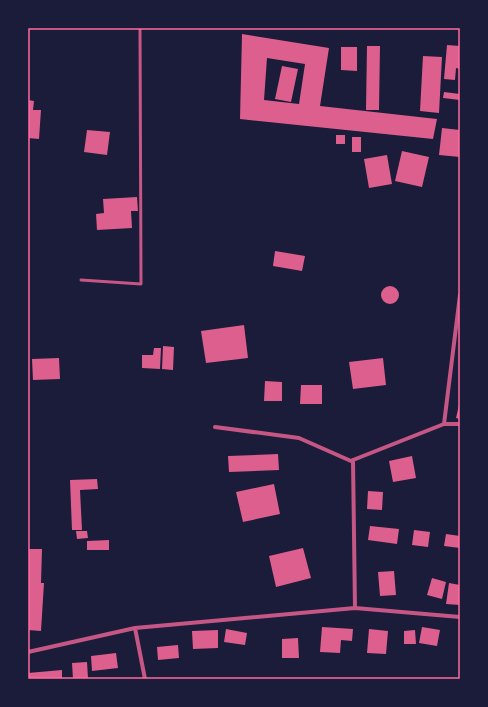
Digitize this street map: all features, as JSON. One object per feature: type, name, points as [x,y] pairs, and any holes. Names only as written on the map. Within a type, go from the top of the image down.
[{"type":"street","points":[[444,424],[460,295]]},
{"type":"street","points":[[215,427],[299,438],[351,461],[444,424],[460,424]]},
{"type":"street","points":[[353,460],[355,608]]},
{"type":"street","points":[[28,652],[135,628],[355,608],[460,616]]},
{"type":"street","points":[[135,628],[145,679]]},
{"type":"lane","points":[[81,280],[141,284],[140,28]]},
{"type":"building","points":[[242,34],[329,48],[320,106],[437,119],[433,139],[240,119]],"holes":[[[267,58],[305,64],[299,104],[264,100]]]},
{"type":"building","points":[[447,45],[460,46],[460,69],[456,68],[455,80],[444,79]]},
{"type":"building","points":[[367,46],[380,46],[379,110],[366,110]]},
{"type":"building","points":[[341,47],[357,47],[357,71],[341,70]]},
{"type":"building","points":[[423,56],[442,57],[439,113],[420,111]]},
{"type":"building","points":[[282,66],[298,69],[291,102],[275,99]]},
{"type":"building","points":[[444,92],[460,94],[460,100],[443,98]]},
{"type":"building","points":[[28,100],[34,101],[33,110],[41,110],[39,139],[28,138]]},
{"type":"building","points":[[442,128],[460,130],[460,157],[439,155]]},
{"type":"building","points":[[87,130],[110,132],[107,155],[84,152]]},
{"type":"building","points":[[336,135],[345,135],[345,144],[336,144]]},
{"type":"building","points":[[352,137],[361,137],[361,152],[352,152]]},
{"type":"building","points":[[402,151],[429,157],[422,187],[395,181]]},
{"type":"building","points":[[387,155],[392,184],[369,188],[364,159]]},
{"type":"building","points":[[137,197],[138,211],[131,211],[132,228],[97,230],[96,214],[104,213],[103,199]]},
{"type":"building","points":[[275,251],[305,256],[302,271],[273,266]]},
{"type":"building","points":[[386,286],[394,286],[399,291],[397,302],[394,304],[386,304],[381,299],[381,291]]},
{"type":"building","points":[[244,325],[248,358],[206,363],[201,331]]},
{"type":"building","points":[[163,346],[174,347],[173,370],[162,369]]},
{"type":"building","points":[[154,348],[161,348],[160,369],[142,368],[142,355],[153,355]]},
{"type":"building","points":[[59,358],[60,379],[33,380],[32,359]]},
{"type":"building","points":[[383,358],[386,385],[353,389],[349,362]]},
{"type":"building","points":[[265,381],[282,382],[282,401],[264,401]]},
{"type":"building","points":[[301,385],[322,385],[322,404],[300,404]]},
{"type":"building","points":[[460,405],[460,419],[456,418]]},
{"type":"building","points":[[278,454],[279,470],[229,472],[228,456]]},
{"type":"building","points":[[412,456],[416,478],[393,482],[389,461]]},
{"type":"building","points":[[97,479],[98,489],[80,490],[82,530],[72,530],[70,480]]},
{"type":"building","points":[[274,484],[280,514],[243,522],[236,492]]},
{"type":"building","points":[[368,491],[383,492],[382,510],[367,509]]},
{"type":"building","points":[[370,526],[399,529],[397,544],[368,540]]},
{"type":"building","points":[[414,530],[430,532],[428,547],[412,545]]},
{"type":"building","points":[[76,531],[87,531],[88,538],[77,539]]},
{"type":"building","points":[[446,534],[460,536],[460,548],[444,546]]},
{"type":"building","points":[[109,540],[109,550],[87,550],[87,541]]},
{"type":"building","points":[[303,548],[311,578],[276,587],[269,556]]},
{"type":"building","points":[[28,549],[42,549],[41,583],[44,583],[41,631],[28,630]]},
{"type":"building","points":[[394,571],[396,595],[380,596],[378,572]]},
{"type":"building","points":[[432,578],[446,582],[442,599],[427,595]]},
{"type":"building","points":[[449,583],[460,585],[460,605],[446,604]]},
{"type":"building","points":[[322,627],[353,629],[352,641],[341,640],[340,653],[320,652]]},
{"type":"building","points":[[422,627],[440,630],[437,646],[419,643]]},
{"type":"building","points":[[226,629],[247,633],[245,645],[224,642]]},
{"type":"building","points":[[369,629],[388,631],[386,654],[367,653]]},
{"type":"building","points":[[218,630],[218,648],[193,649],[192,631]]},
{"type":"building","points":[[415,630],[416,644],[404,644],[404,631]]},
{"type":"building","points":[[298,638],[299,658],[282,658],[282,639]]},
{"type":"building","points":[[178,645],[179,658],[158,660],[157,647]]},
{"type":"building","points":[[116,653],[118,668],[92,671],[91,656]]},
{"type":"building","points":[[87,662],[88,678],[73,679],[72,663]]},
{"type":"building","points":[[62,670],[62,679],[28,679],[28,673]]}]
